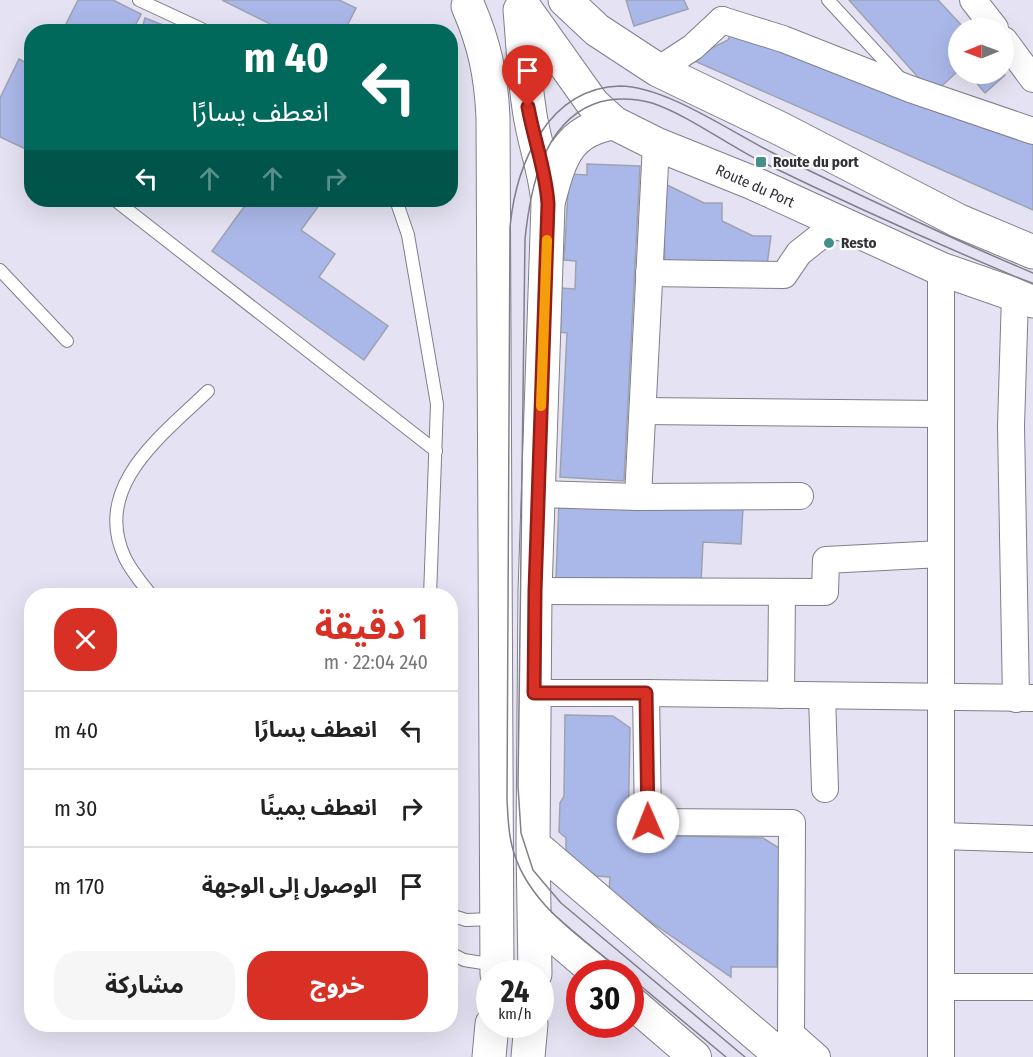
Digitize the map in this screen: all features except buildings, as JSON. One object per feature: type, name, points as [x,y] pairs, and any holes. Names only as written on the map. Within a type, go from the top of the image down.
[{"type":"main road","points":[[565,0],[592,15],[658,70],[781,129],[959,221],[1033,252]]},
{"type":"main road","points":[[465,3],[480,13],[493,16],[507,15],[525,6],[528,107],[547,184],[535,591],[533,844],[535,960]]},
{"type":"main road","points":[[465,3],[486,54],[491,80],[493,117],[498,960]]},
{"type":"main road","name":"Route du Port","points":[[525,6],[593,104],[614,123],[656,144],[753,183],[941,269],[1024,298]]},
{"type":"main road","points":[[548,204],[557,168],[571,143],[591,128],[614,123]]},
{"type":"main road","points":[[499,919],[534,920]]},
{"type":"main road","points":[[489,1057],[491,1038]]},
{"type":"main road","points":[[528,1057],[530,1038]]},
{"type":"street","points":[[974,0],[988,18]]},
{"type":"street","points":[[658,70],[693,47],[719,10],[783,39],[910,89],[1033,131]]},
{"type":"street","points":[[1014,53],[1033,79]]},
{"type":"street","points":[[638,497],[656,144]]},
{"type":"street","points":[[649,273],[784,275],[799,253],[837,223]]},
{"type":"street","points":[[941,269],[941,1057]]},
{"type":"street","points":[[534,693],[1024,699],[1022,425],[1024,298]]},
{"type":"street","points":[[643,411],[941,414]]},
{"type":"street","points":[[538,494],[638,497],[800,496]]},
{"type":"street","points":[[535,591],[825,592],[826,560],[940,554]]},
{"type":"street","points":[[782,592],[782,695]]},
{"type":"street","points":[[646,693],[648,822],[792,823],[791,1034],[817,1057]]},
{"type":"street","points":[[822,696],[825,789]]},
{"type":"street","points":[[941,836],[1033,839]]},
{"type":"street","points":[[533,844],[782,1057]]},
{"type":"street","points":[[534,920],[581,960]]},
{"type":"street","points":[[941,987],[1033,987]]},
{"type":"street","points":[[644,1013],[695,1057]]},
{"type":"lane","points":[[139,0],[191,24]]},
{"type":"lane","points":[[828,0],[910,89]]},
{"type":"lane","points":[[124,207],[436,451]]},
{"type":"lane","points":[[398,207],[408,235],[437,404],[430,588]]},
{"type":"lane","points":[[0,270],[67,340]]},
{"type":"lane","points":[[146,588],[125,558],[118,529],[119,498],[136,462],[208,391]]},
{"type":"lane","points":[[458,918],[466,920],[499,919]]},
{"type":"lane","points":[[458,957],[476,964]]},
{"type":"tram line","points":[[608,960],[558,918],[530,885],[519,867],[509,829],[507,800],[510,227],[519,179],[540,134],[555,115],[573,100],[595,90],[620,86],[638,88],[677,102],[773,153],[935,230],[1033,273]]},
{"type":"tram line","points":[[745,1057],[561,903],[533,870],[521,833],[518,786],[525,239],[535,180],[542,161],[562,127],[576,114],[594,104],[623,99],[652,103],[680,115],[750,156],[797,179],[1033,284]]},
{"type":"tram line","points":[[644,989],[726,1057]]},
{"type":"slow traffic","points":[[541,406],[547,240]]},
{"type":"place","name":"Route du port","points":[[761,162]]},
{"type":"place","name":"Resto","points":[[829,243]]},
{"type":"route","points":[[528,107],[547,184],[548,204],[535,591],[534,693],[646,693],[648,822]]}]
